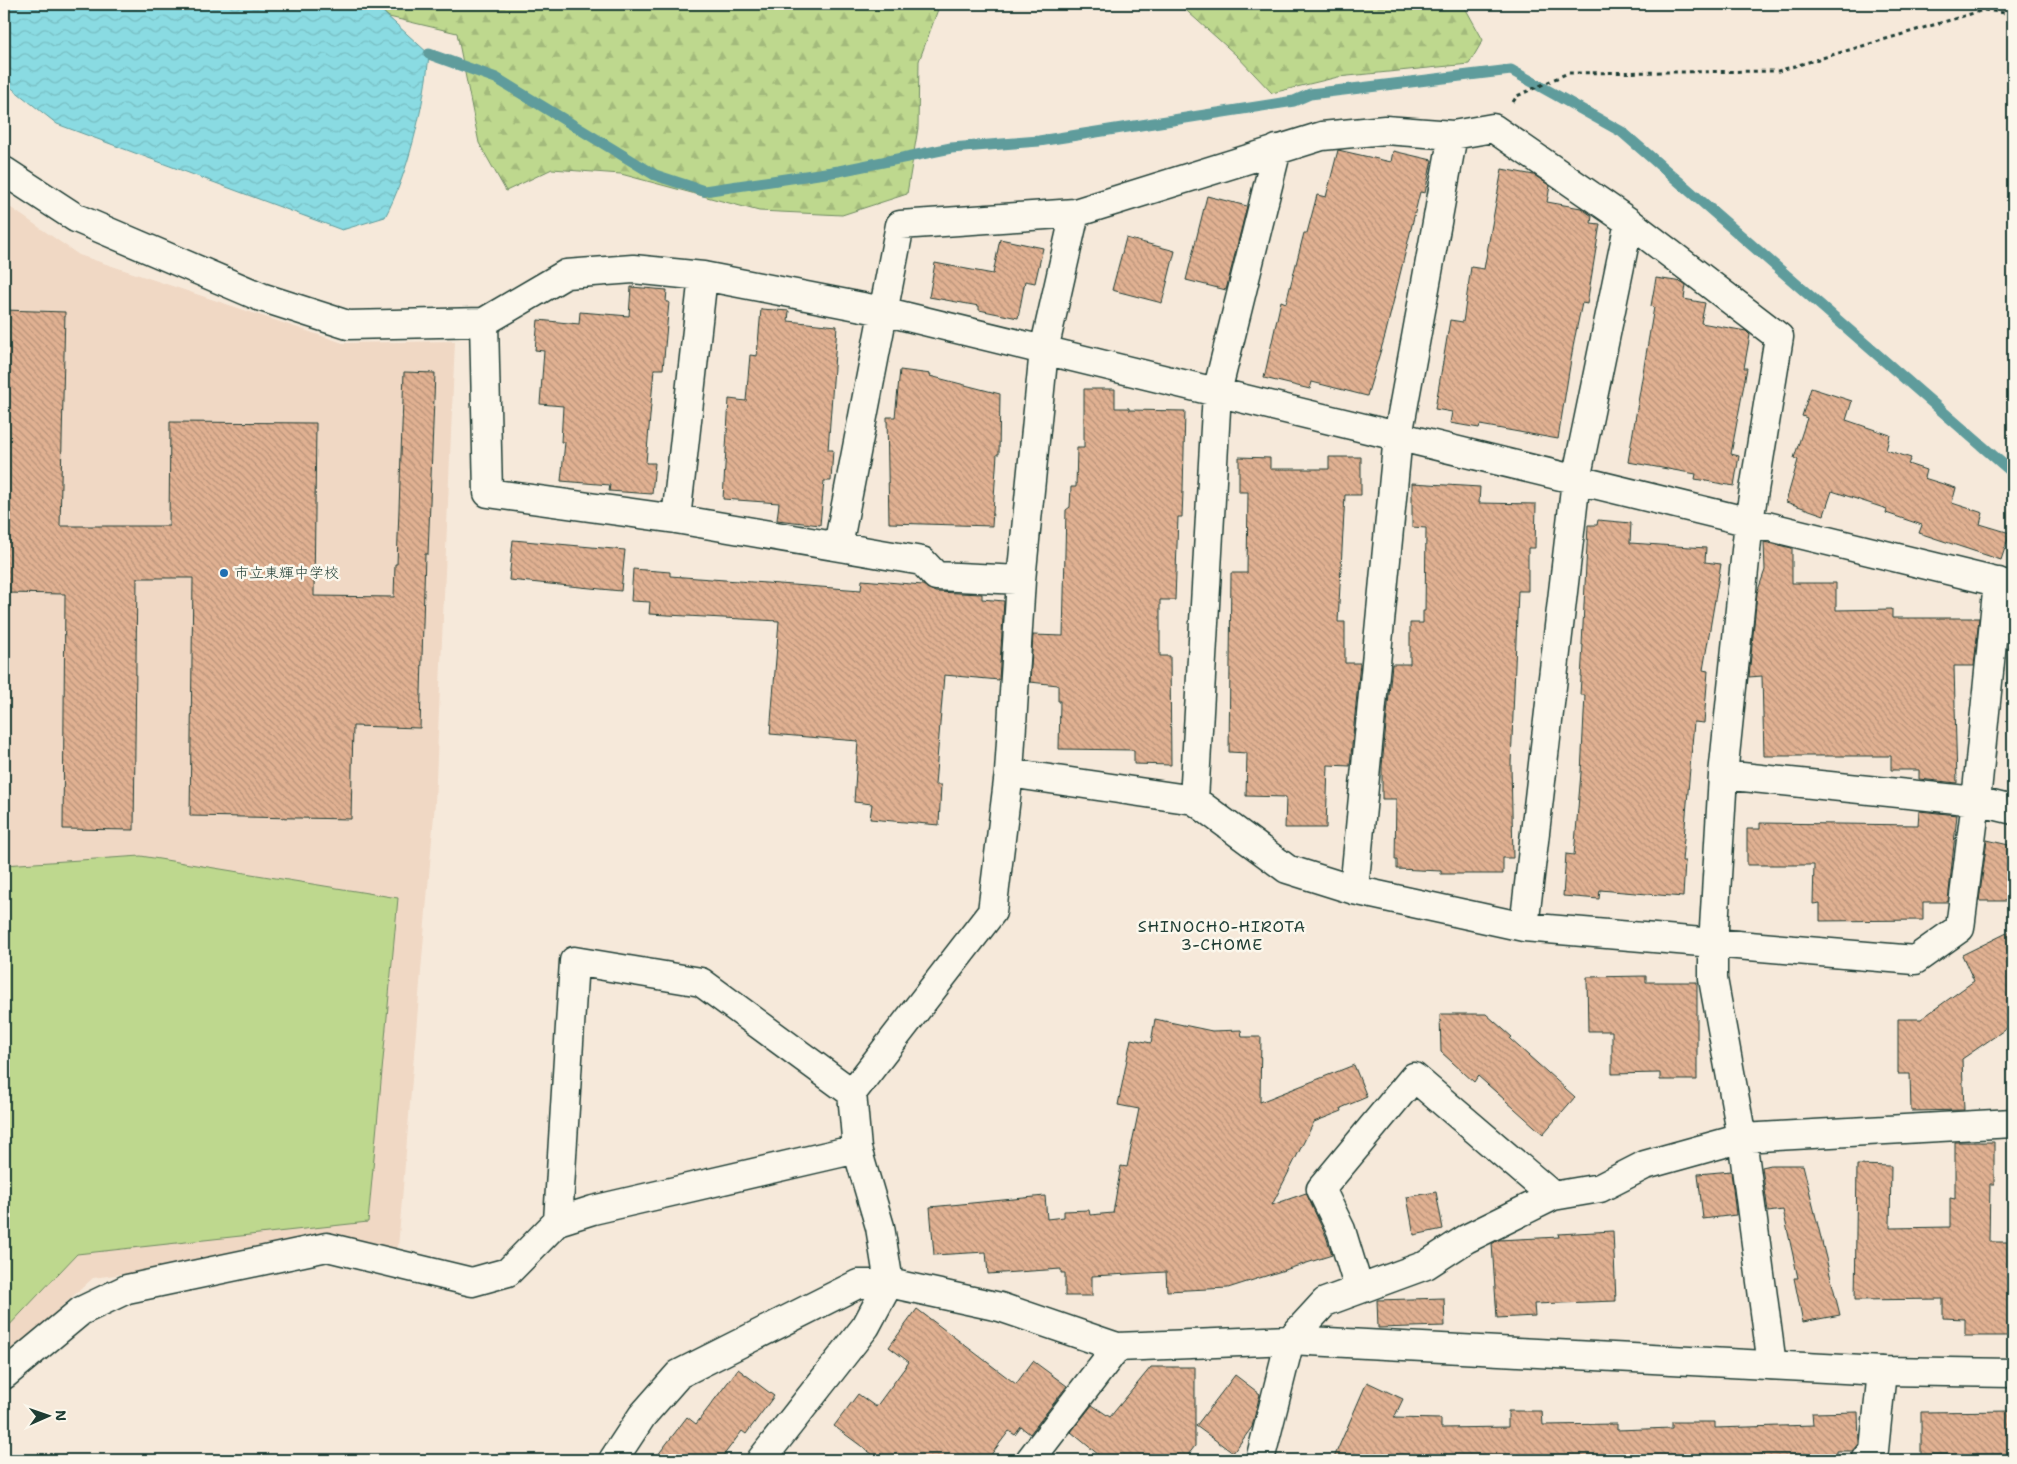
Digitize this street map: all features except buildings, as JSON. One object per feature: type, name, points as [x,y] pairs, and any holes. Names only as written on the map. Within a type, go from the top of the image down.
[{"type":"street","points":[[838,546],[900,225],[1075,213],[1322,136],[1386,130],[1453,135],[1493,128],[1629,222],[1778,337],[1749,521],[1723,775],[1713,945],[1713,979],[1742,1138],[1772,1365]]},
{"type":"street","points":[[1354,890],[1398,436],[1453,135]]},
{"type":"street","points":[[1194,800],[1217,392],[1276,149]]},
{"type":"street","points":[[4,171],[76,218],[261,298],[348,325],[484,322],[566,274],[633,268],[703,276],[883,311],[2006,584],[1960,928],[1915,960],[1713,945],[1524,927],[1354,890],[1286,869],[1194,800],[1009,773]]},
{"type":"street","points":[[762,1460],[866,1326],[888,1283],[880,1227],[857,1149],[852,1093],[992,912],[1009,773],[1021,580],[1044,350],[1075,213]]},
{"type":"street","points":[[1524,927],[1576,480],[1629,222]]},
{"type":"street","points":[[676,519],[703,276]]},
{"type":"street","points":[[484,322],[488,493],[676,519],[922,560],[936,576],[1021,580]]},
{"type":"street","points":[[1723,775],[1976,801],[2013,810]]},
{"type":"street","points":[[558,1221],[574,961],[701,982],[852,1093]]},
{"type":"street","points":[[1359,1289],[1341,1230],[1321,1189],[1414,1077],[1553,1196]]},
{"type":"street","points":[[1260,1460],[1290,1340],[1325,1302],[1426,1265],[1466,1239],[1553,1196],[1600,1188],[1645,1165],[1742,1138],[2013,1123]]},
{"type":"street","points":[[4,1375],[81,1311],[127,1289],[327,1247],[472,1282],[508,1272],[558,1221],[593,1210],[857,1149]]},
{"type":"street","points":[[613,1460],[642,1416],[679,1374],[858,1284],[888,1283],[1000,1307],[1117,1347],[1290,1340],[1882,1371],[2013,1372]]},
{"type":"street","points":[[1030,1460],[1117,1347]]},
{"type":"street","points":[[1866,1460],[1874,1450],[1882,1371]]},
{"type":"path","points":[[1493,128],[1517,96],[1568,73],[1778,71],[1984,10],[2013,14]]},
{"type":"shaded area","name":"市立東輝中学校","points":[[4,203],[79,255],[343,343],[455,341],[435,803],[397,1260],[337,1245],[93,1278],[18,1346],[4,1352]]},
{"type":"green space","points":[[374,4],[940,4],[919,61],[918,128],[907,194],[842,215],[759,211],[621,174],[552,169],[506,191],[479,143],[457,33],[389,17]]},
{"type":"green space","points":[[1179,4],[1463,4],[1483,40],[1469,64],[1338,77],[1272,93],[1236,55]]},
{"type":"green space","points":[[141,856],[398,898],[368,1222],[77,1254],[4,1331],[4,865]]},
{"type":"water","points":[[4,4],[374,4],[429,54],[424,94],[414,138],[401,181],[385,217],[342,230],[57,124],[4,82]]},
{"type":"waterway","points":[[429,54],[496,78],[655,175],[704,191],[839,171],[951,148],[1039,141],[1294,101],[1310,94],[1511,70],[1622,132],[2013,473]]},
{"type":"place","name":"市立東輝中学校","points":[[224,573]]},
{"type":"district","name":"SHINOCHO-HIROTA 3-CHOME","points":[[1222,935]]}]
